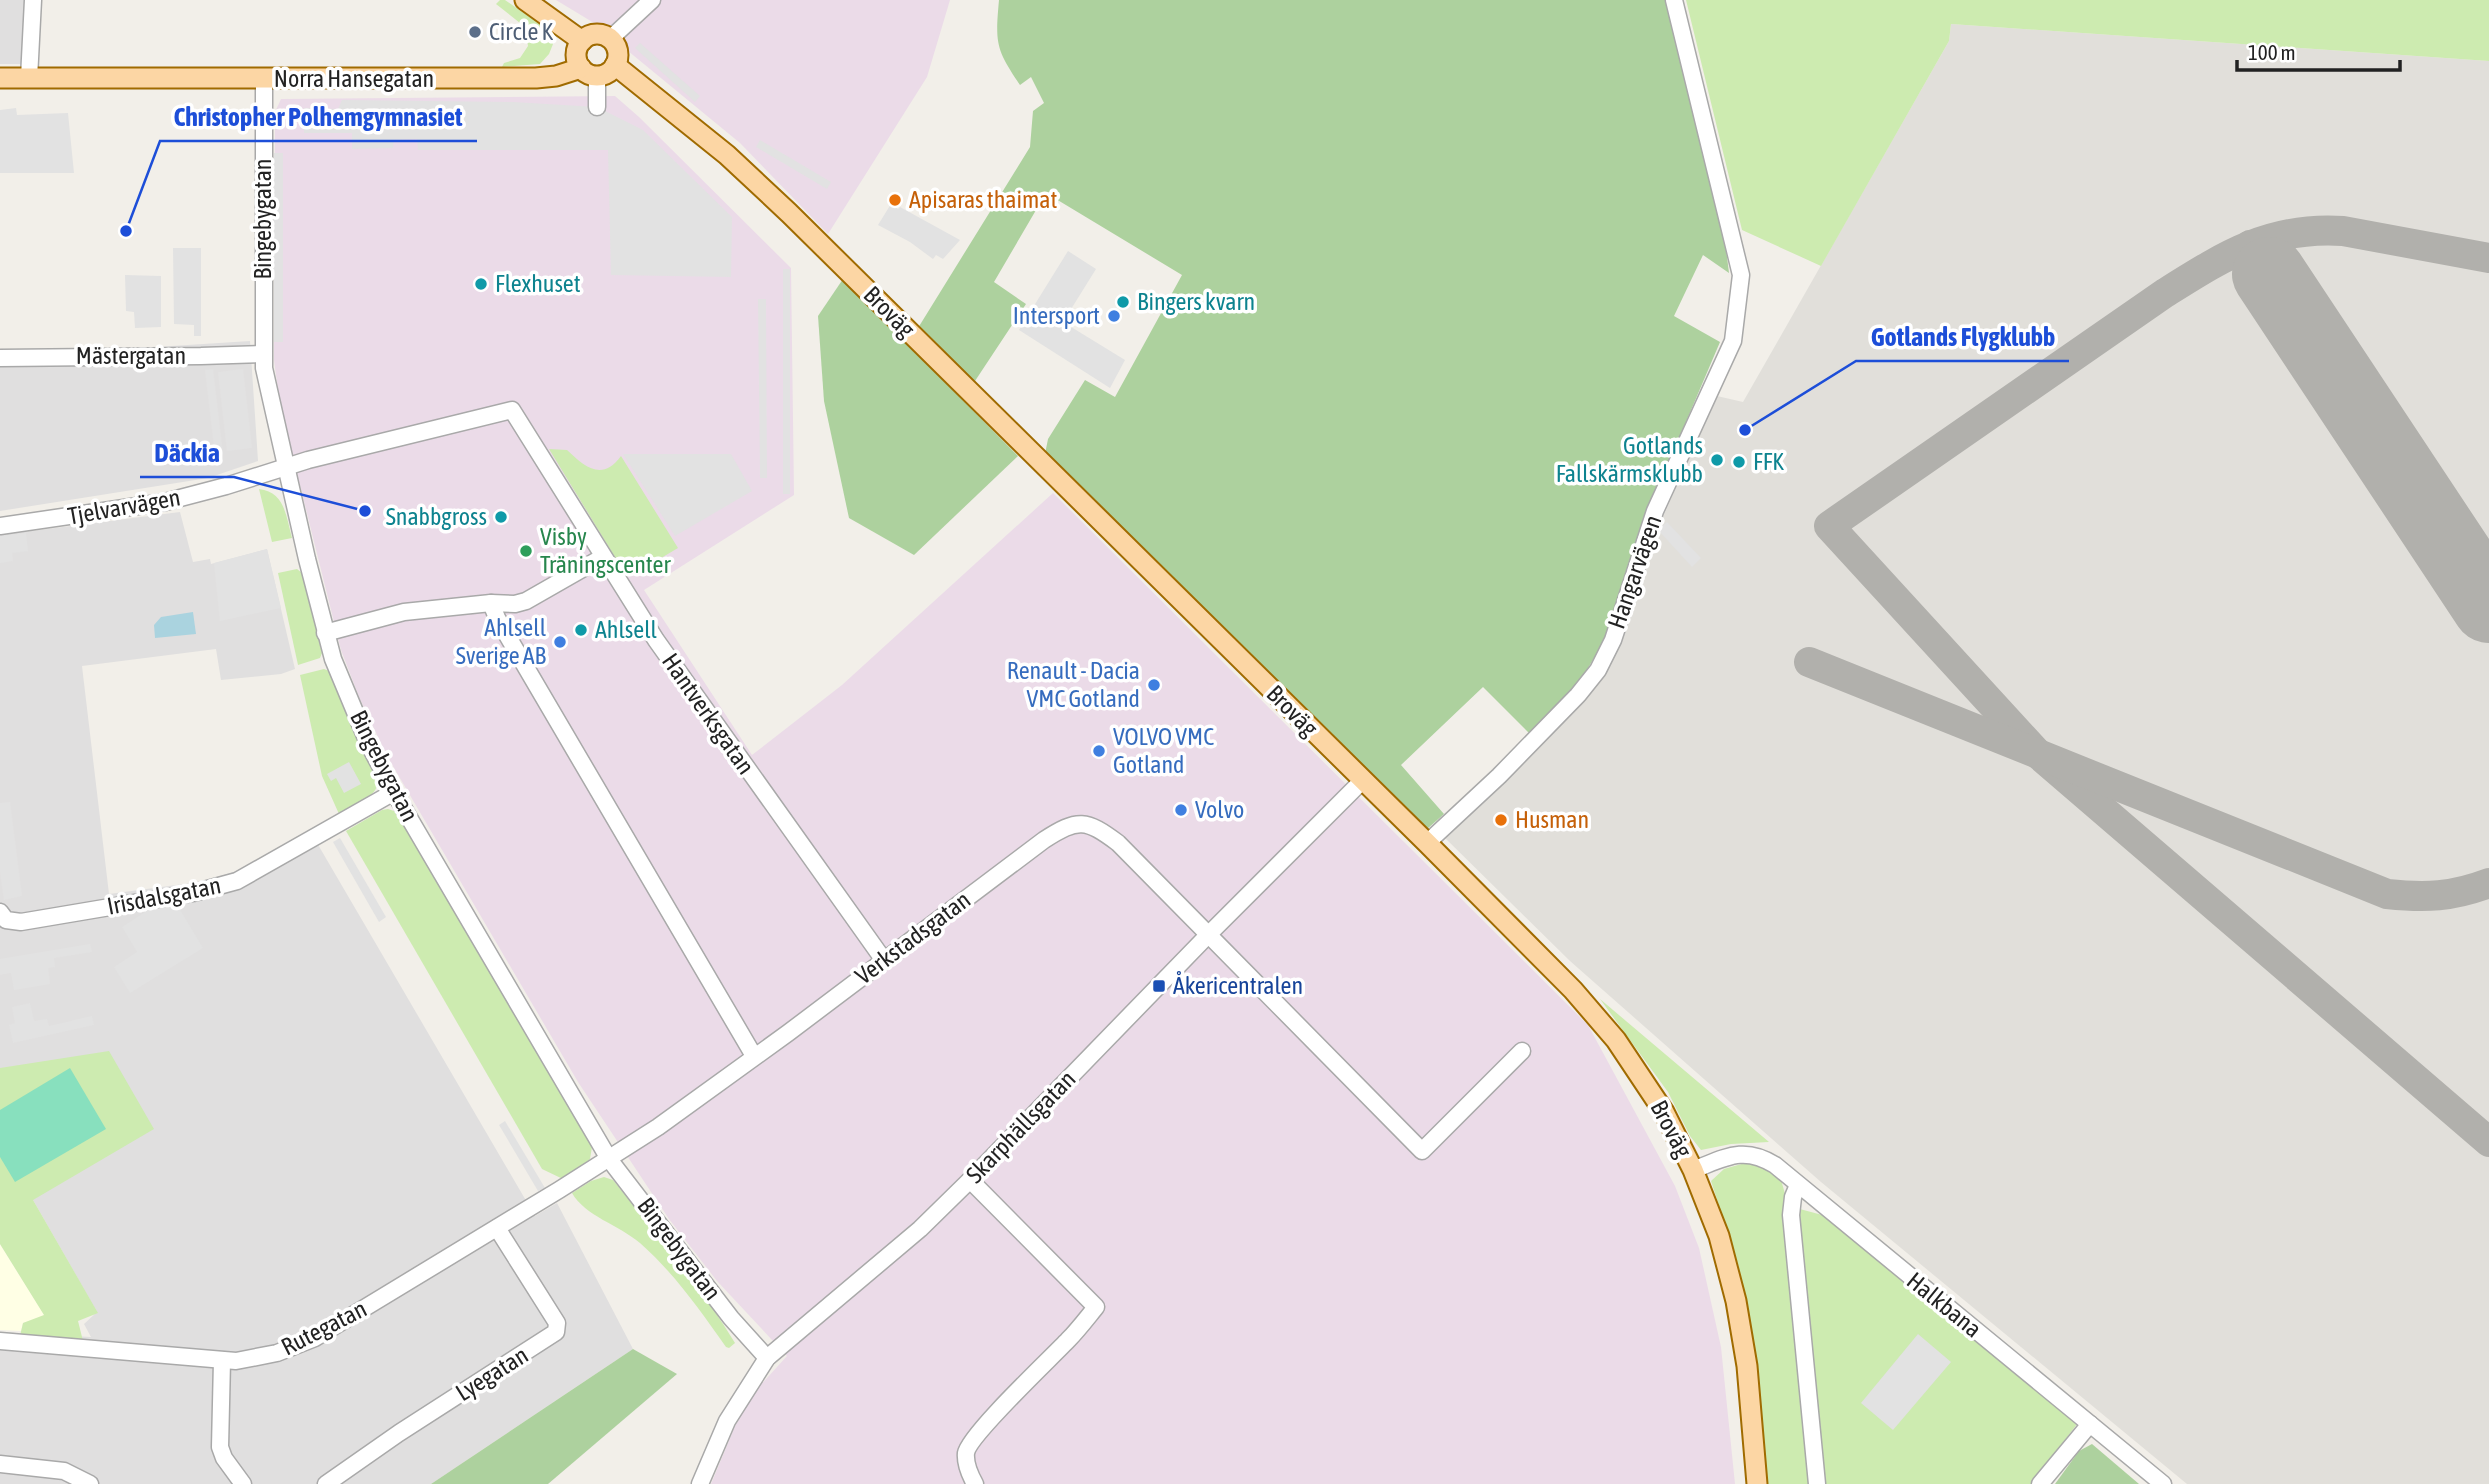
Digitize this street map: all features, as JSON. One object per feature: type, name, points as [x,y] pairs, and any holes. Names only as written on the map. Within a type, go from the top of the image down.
[{"type":"main road","points":[[525,0],[582,41]]},
{"type":"main road","points":[[596,35],[610,39],[617,51],[615,65],[606,74],[589,72],[576,56],[582,41],[596,35]]},
{"type":"main road","name":"Broväg","points":[[615,65],[707,139],[763,189],[1363,780],[1594,1012],[1651,1090],[1693,1170],[1719,1236],[1736,1301],[1747,1366],[1757,1484]]},
{"type":"main road","name":"Norra Hansegatan","points":[[0,78],[536,78],[589,72]]},
{"type":"street","points":[[29,78],[33,0]]},
{"type":"street","points":[[610,39],[652,0]]},
{"type":"street","name":"Hangarvägen","points":[[1427,844],[1499,776],[1598,670],[1613,640],[1655,511],[1732,341],[1741,275],[1674,0]]},
{"type":"street","points":[[589,72],[597,107]]},
{"type":"street","name":"Bingebygatan","points":[[264,79],[264,368],[333,659],[363,731],[394,792],[609,1159],[732,1318],[767,1358]]},
{"type":"street","name":"Mästergatan","points":[[0,358],[263,354]]},
{"type":"street","name":"Hantverksgatan","points":[[286,467],[512,410],[656,639],[883,959]]},
{"type":"street","name":"Tjelvarvägen","points":[[0,526],[157,504],[286,467]]},
{"type":"street","points":[[325,633],[404,612],[526,601],[603,557]]},
{"type":"street","points":[[491,603],[497,618],[754,1056]]},
{"type":"street","name":"Skarphällsgatan","points":[[700,1484],[727,1421],[767,1358],[920,1229],[1363,780]]},
{"type":"street","name":"Irisdalsgatan","points":[[0,912],[6,919],[21,922],[214,888],[249,875],[394,792]]},
{"type":"street","name":"Verkstadsgatan","points":[[609,1159],[788,1033],[883,959],[1044,840],[1070,824],[1098,828],[1118,843],[1422,1151],[1522,1051]]},
{"type":"street","name":"Halkbana","points":[[1693,1170],[1729,1156],[1754,1154],[1775,1165],[2163,1484]]},
{"type":"street","name":"Rutegatan","points":[[0,1341],[222,1361],[277,1353],[315,1338],[609,1159]]},
{"type":"street","points":[[970,1180],[1096,1307],[1071,1337],[991,1419],[966,1451],[968,1469],[975,1484]]},
{"type":"street","points":[[1798,1185],[1793,1197],[1791,1215],[1817,1484]]},
{"type":"street","name":"Lyegatan","points":[[326,1484],[399,1433],[556,1332],[557,1323],[497,1228]]},
{"type":"street","points":[[222,1361],[220,1447],[224,1458],[243,1484]]},
{"type":"street","points":[[2040,1484],[2090,1424]]},
{"type":"street","points":[[0,1464],[64,1471],[90,1484]]},
{"type":"shaded area","points":[[0,0],[24,0],[23,64],[0,64]]},
{"type":"shaded area","points":[[556,0],[950,0],[927,77],[828,234],[740,143],[594,23]]},
{"type":"shaded area","points":[[1951,24],[2489,61],[2489,1484],[2187,1484],[1821,1182],[1570,961],[1445,838],[1580,703],[1717,396],[1743,402],[1949,41]]},
{"type":"shaded area","points":[[640,43],[700,96],[695,102],[635,48]]},
{"type":"shaded area","points":[[615,96],[791,268],[794,495],[644,590],[752,755],[842,685],[1053,493],[1588,1025],[1675,1186],[1699,1248],[1721,1347],[1735,1484],[711,1484],[735,1426],[756,1390],[787,1356],[717,1281],[669,1219],[578,1082],[387,756],[359,697],[341,650],[280,405],[274,360],[275,112],[281,99]]},
{"type":"shaded area","points":[[342,100],[513,102],[597,107],[643,130],[732,217],[731,277],[611,275],[608,150],[418,150],[417,139],[394,140],[393,148],[352,149],[352,133],[304,133],[304,108],[338,109]]},
{"type":"shaded area","points":[[16,108],[17,115],[68,113],[74,173],[0,173],[0,110]]},
{"type":"shaded area","points":[[760,140],[831,182],[827,189],[756,147]]},
{"type":"shaded area","points":[[274,153],[283,153],[283,342],[274,342]]},
{"type":"shaded area","points":[[891,204],[960,240],[943,259],[936,255],[933,259],[910,242],[878,225]]},
{"type":"shaded area","points":[[173,248],[201,248],[201,336],[194,336],[194,325],[174,324]]},
{"type":"shaded area","points":[[1068,251],[1096,269],[1063,322],[1125,360],[1110,388],[1019,330]]},
{"type":"shaded area","points":[[783,269],[790,269],[790,494],[783,494]]},
{"type":"shaded area","points":[[125,275],[161,276],[161,327],[135,328],[134,312],[126,311]]},
{"type":"shaded area","points":[[758,299],[766,299],[767,478],[760,478]]},
{"type":"shaded area","points":[[250,341],[258,461],[208,478],[0,511],[0,357]]},
{"type":"shaded area","points":[[213,369],[223,454],[215,455],[205,370]]},
{"type":"shaded area","points":[[243,369],[252,448],[227,451],[218,372]]},
{"type":"shaded area","points":[[623,454],[731,454],[752,491],[675,536]]},
{"type":"shaded area","points":[[180,512],[193,562],[210,559],[211,564],[267,549],[295,669],[281,674],[221,680],[216,649],[82,666],[109,894],[199,882],[234,872],[310,831],[535,1216],[557,1203],[633,1349],[431,1484],[0,1484],[0,1332],[91,1337],[84,1324],[97,1312],[33,1200],[0,1071],[0,535]]},
{"type":"shaded area","points":[[1667,522],[1701,558],[1692,567],[1658,530]]},
{"type":"shaded area","points":[[26,533],[28,551],[12,553],[13,561],[0,563],[0,536]]},
{"type":"shaded area","points":[[267,549],[281,608],[220,621],[214,563]]},
{"type":"shaded area","points":[[349,762],[361,784],[344,793],[336,778],[331,781],[327,774]]},
{"type":"shaded area","points":[[10,802],[22,896],[4,900],[0,872],[0,803]]},
{"type":"shaded area","points":[[340,838],[386,917],[379,922],[333,842]]},
{"type":"shaded area","points":[[176,903],[203,948],[130,993],[114,967],[137,952],[122,927],[153,907]]},
{"type":"shaded area","points":[[90,944],[92,952],[54,958],[55,967],[48,968],[50,984],[14,990],[11,973],[0,975],[0,959]]},
{"type":"shaded area","points":[[30,1003],[34,1021],[47,1019],[49,1026],[92,1016],[94,1025],[13,1043],[9,1025],[15,1023],[12,1007]]},
{"type":"shaded area","points":[[505,1121],[545,1188],[538,1191],[499,1125]]},
{"type":"shaded area","points":[[0,1244],[45,1316],[23,1323],[21,1331],[0,1330]]},
{"type":"shaded area","points":[[1918,1334],[1951,1362],[1893,1430],[1861,1403]]},
{"type":"green space","points":[[505,0],[545,28],[553,44],[540,64],[502,67],[504,63],[520,58],[528,46],[525,27],[496,4]]},
{"type":"green space","points":[[999,0],[1666,0],[1726,249],[1729,273],[1703,255],[1674,316],[1720,342],[1645,518],[1606,638],[1579,683],[1529,733],[1483,687],[1401,765],[1444,814],[1427,829],[1045,454],[1048,439],[1085,380],[1115,397],[1182,275],[1046,193],[994,282],[1026,304],[975,381],[918,328],[1030,147],[1033,111],[1044,103],[1031,77],[1020,85],[1002,54],[997,27]]},
{"type":"green space","points":[[1686,0],[2489,0],[2489,61],[1951,24],[1949,41],[1821,266],[1742,230]]},
{"type":"green space","points":[[843,279],[1018,456],[914,555],[849,518],[824,401],[818,316]]},
{"type":"green space","points":[[549,449],[567,450],[580,462],[600,470],[614,464],[621,456],[678,548],[634,574],[624,572]]},
{"type":"green space","points":[[259,489],[268,491],[279,500],[292,538],[272,542]]},
{"type":"green space","points":[[297,569],[302,573],[322,653],[320,658],[298,665],[278,573]]},
{"type":"green space","points":[[324,669],[329,671],[354,733],[378,780],[370,796],[339,814],[322,776],[300,675]]},
{"type":"green space","points":[[388,809],[397,812],[592,1147],[590,1159],[565,1180],[542,1169],[346,831]]},
{"type":"green space","points":[[1600,999],[1769,1142],[1731,1144],[1701,1150],[1690,1136],[1668,1092]]},
{"type":"green space","points":[[109,1051],[154,1129],[33,1200],[98,1313],[78,1321],[83,1341],[20,1336],[23,1323],[44,1315],[0,1244],[0,1068]]},
{"type":"green space","points":[[70,1068],[106,1129],[15,1182],[0,1157],[0,1110]]},
{"type":"green space","points":[[1745,1163],[1765,1167],[1781,1180],[1786,1197],[1796,1208],[1826,1216],[2077,1424],[2032,1484],[1766,1484],[1759,1382],[1738,1264],[1711,1181],[1724,1169]]},
{"type":"green space","points":[[604,1177],[613,1180],[692,1280],[735,1343],[729,1348],[686,1292],[640,1243],[585,1208],[572,1193],[591,1181]]},
{"type":"green space","points":[[633,1349],[677,1374],[548,1484],[431,1484]]},
{"type":"green space","points":[[2092,1444],[2139,1484],[2055,1484],[2079,1451]]},
{"type":"water","points":[[193,612],[196,634],[155,638],[154,625],[161,617]]},
{"type":"taxiway","points":[[2489,258],[2343,231],[2293,233],[2249,246],[2207,267],[2165,293],[1829,526],[2038,754],[2489,1142]]},
{"type":"taxiway","points":[[2250,245],[2269,274]]},
{"type":"taxiway","points":[[1809,662],[2387,894],[2439,895],[2489,883]]},
{"type":"runway","points":[[2269,274],[2489,606]]},
{"type":"place","name":"Circle K","points":[[475,32]]},
{"type":"place","name":"Apisaras thaimat","points":[[895,200]]},
{"type":"place","name":"Christopher Polhemgymnasiet","points":[[126,231]]},
{"type":"place","name":"Flexhuset","points":[[481,284]]},
{"type":"place","name":"Bingers kvarn","points":[[1123,302]]},
{"type":"place","name":"Intersport","points":[[1114,316]]},
{"type":"place","name":"Gotlands Flygklubb","points":[[1745,430]]},
{"type":"place","name":"Gotlands Fallskärmsklubb","points":[[1717,460]]},
{"type":"place","name":"FFK","points":[[1739,462]]},
{"type":"place","name":"Däckia","points":[[365,511]]},
{"type":"place","name":"Snabbgross","points":[[501,517]]},
{"type":"place","name":"Visby Träningscenter","points":[[526,551]]},
{"type":"place","name":"Ahlsell","points":[[581,630]]},
{"type":"place","name":"Ahlsell Sverige AB","points":[[560,642]]},
{"type":"place","name":"Renault - Dacia VMC Gotland","points":[[1154,685]]},
{"type":"place","name":"VOLVO VMC Gotland","points":[[1099,751]]},
{"type":"place","name":"Volvo","points":[[1181,810]]},
{"type":"place","name":"Husman","points":[[1501,820]]},
{"type":"place","name":"Åkericentralen","points":[[1159,986]]}]
